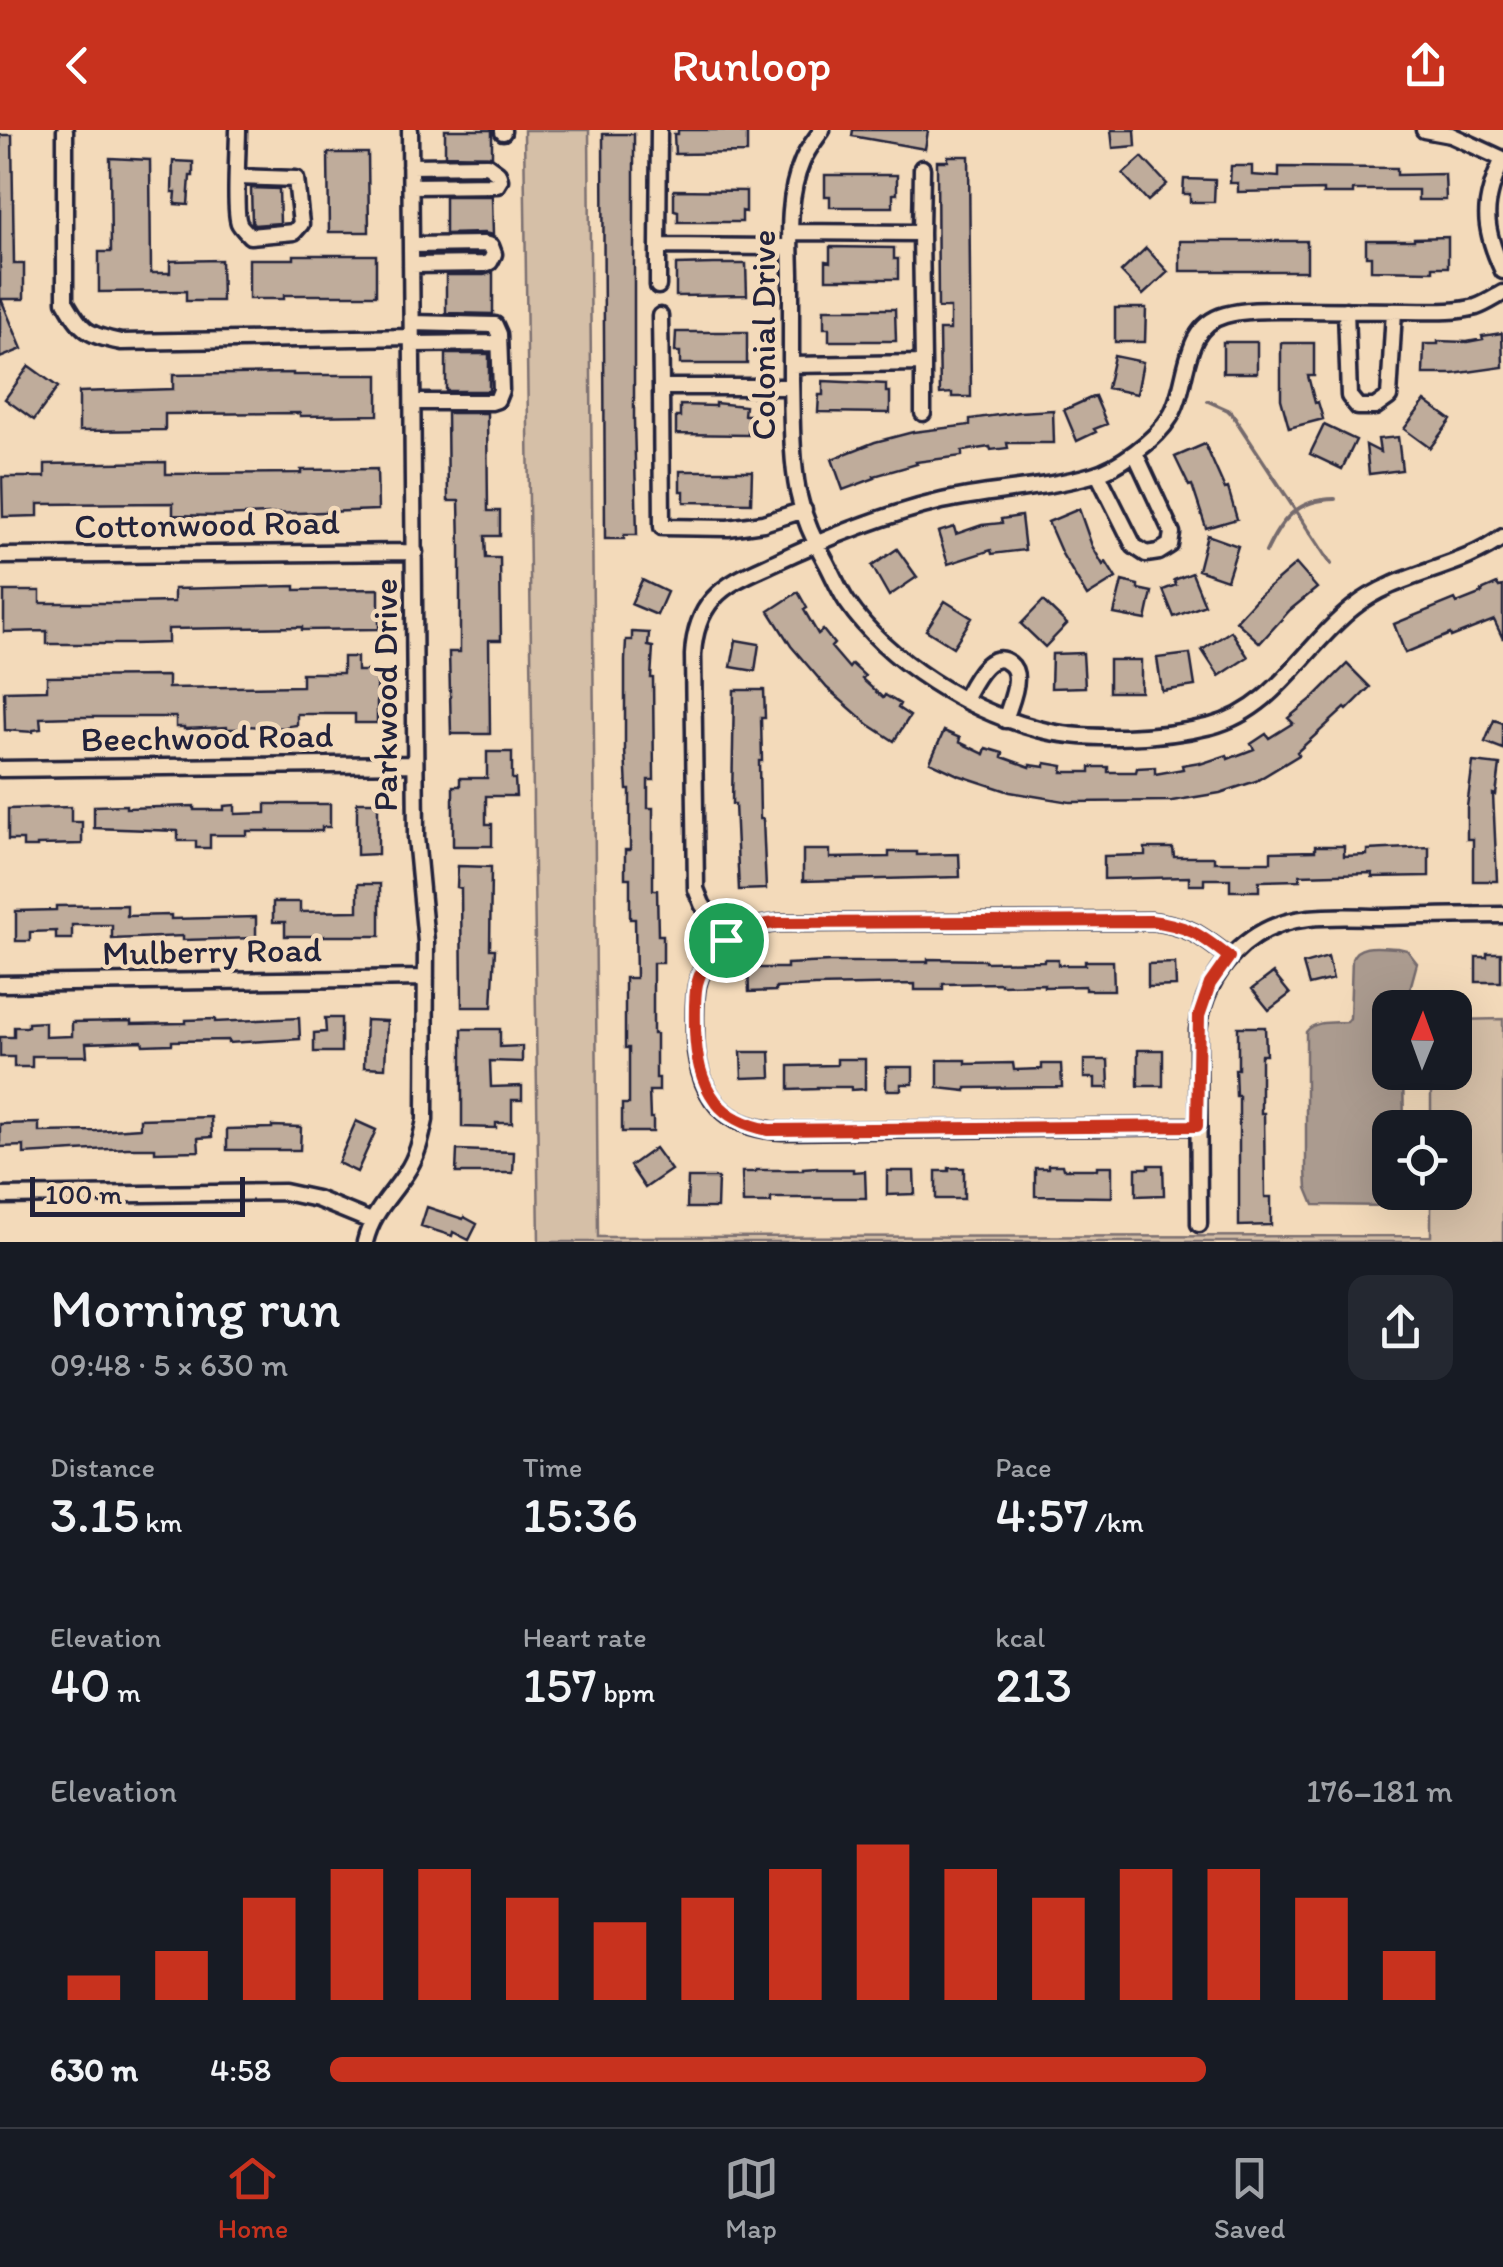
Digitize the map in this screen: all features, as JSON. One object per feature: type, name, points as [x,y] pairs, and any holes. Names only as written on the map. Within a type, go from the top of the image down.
[{"type":"street","points":[[65,130],[65,301],[78,324],[96,337],[121,342],[412,335],[499,343],[501,390],[496,400],[413,402]]},
{"type":"street","points":[[238,130],[238,176],[238,221],[250,236],[298,230],[301,224],[296,179],[238,176]]},
{"type":"street","name":"Parkwood Drive","points":[[364,1242],[370,1221],[408,1171],[420,1145],[425,1120],[426,942],[416,837],[410,130]]},
{"type":"street","points":[[658,286],[660,130]]},
{"type":"street","points":[[1424,130],[1451,136],[1503,159],[1490,189],[1485,218],[1490,244],[1503,270]]},
{"type":"street","name":"Colonial Drive","points":[[819,131],[802,160],[794,185],[790,240],[793,454],[798,494],[816,544],[848,602],[884,644],[923,676],[1005,720],[1043,731],[1087,736],[1154,735],[1213,725],[1242,713],[1274,692],[1331,627],[1373,594],[1483,550],[1503,537]]},
{"type":"street","points":[[410,166],[487,165],[498,172],[500,180],[497,185],[410,186]]},
{"type":"street","points":[[922,168],[923,413]]},
{"type":"street","points":[[658,246],[921,232]]},
{"type":"street","points":[[411,245],[484,244],[492,246],[494,254],[484,264],[411,265]]},
{"type":"street","points":[[726,940],[696,889],[694,639],[705,610],[728,586],[816,544],[884,518],[1000,490],[1098,474],[1136,452],[1170,418],[1182,391],[1191,347],[1203,329],[1222,316],[1265,310],[1446,311],[1476,306],[1503,293]]},
{"type":"street","points":[[1346,310],[1349,396],[1358,407],[1375,407],[1389,397],[1394,311]]},
{"type":"street","points":[[660,316],[662,528],[728,528],[804,510]]},
{"type":"street","points":[[791,364],[923,363]]},
{"type":"street","points":[[660,387],[791,387]]},
{"type":"street","points":[[1098,474],[1134,546],[1146,554],[1159,552],[1170,545],[1172,533],[1136,452]]},
{"type":"street","name":"Cottonwood Road","points":[[0,556],[415,552]]},
{"type":"street","points":[[964,699],[988,663],[1008,662],[1016,676],[1005,720]]},
{"type":"street","name":"Beechwood Road","points":[[0,769],[415,764]]},
{"type":"street","points":[[1199,1224],[1199,1016],[1210,984],[1229,957],[1272,927],[1309,918],[1503,915]]},
{"type":"street","points":[[1197,1126],[769,1130],[738,1121],[717,1105],[704,1083],[696,1058],[697,984],[715,951],[726,940],[754,926],[778,923],[1151,921],[1176,924],[1199,933],[1229,957]]},
{"type":"street","name":"Mulberry Road","points":[[0,984],[426,978]]},
{"type":"street","points":[[0,1196],[284,1192],[317,1199],[370,1221]]},
{"type":"shaded area","points":[[524,130],[589,130],[598,1237],[1431,1236],[1431,1210],[1472,1210],[1472,1110],[1431,1110],[1431,1090],[1472,1090],[1472,1020],[1503,1019],[1503,1242],[539,1242]]},
{"type":"shaded area","points":[[1360,950],[1407,950],[1417,963],[1410,990],[1372,990],[1372,1090],[1403,1090],[1404,1110],[1372,1110],[1372,1206],[1314,1205],[1307,1188],[1306,1170],[1306,1032],[1319,1024],[1347,1022],[1352,959]]},
{"type":"building","points":[[445,130],[492,130],[492,156],[445,155]]},
{"type":"building","points":[[678,130],[742,130],[747,133],[747,153],[675,154],[674,134]]},
{"type":"building","points":[[853,130],[928,131],[925,149],[852,136]]},
{"type":"building","points":[[1111,130],[1135,130],[1136,146],[1113,148]]},
{"type":"building","points":[[603,134],[634,134],[637,535],[624,535],[624,539],[605,539]]},
{"type":"building","points":[[0,135],[12,135],[14,264],[24,264],[24,299],[1,299],[22,349],[0,358]]},
{"type":"building","points":[[328,153],[368,153],[369,232],[329,232]]},
{"type":"building","points":[[948,156],[969,156],[971,397],[940,394],[939,330],[950,330],[950,308],[938,308],[937,161],[948,161]]},
{"type":"building","points":[[1142,157],[1167,184],[1148,201],[1123,174]]},
{"type":"building","points":[[110,158],[150,160],[151,273],[170,273],[170,261],[221,260],[222,301],[186,301],[186,291],[99,292],[99,252],[111,252]]},
{"type":"building","points":[[173,161],[193,162],[188,205],[175,204]]},
{"type":"building","points":[[1231,166],[1252,166],[1252,175],[1279,177],[1279,167],[1397,168],[1397,175],[1445,174],[1446,200],[1418,200],[1418,190],[1353,190],[1353,194],[1323,194],[1323,190],[1238,192],[1238,183],[1230,183]]},
{"type":"building","points":[[825,175],[897,175],[893,207],[830,207],[830,196],[825,196]]},
{"type":"building","points":[[1184,179],[1215,180],[1214,202],[1190,202],[1190,194],[1183,194]]},
{"type":"building","points":[[251,188],[279,189],[280,223],[254,225]]},
{"type":"building","points":[[674,190],[746,191],[746,212],[742,211],[742,222],[678,222]]},
{"type":"building","points":[[445,196],[492,196],[493,235],[445,234]]},
{"type":"building","points":[[1448,237],[1448,267],[1433,267],[1433,271],[1371,270],[1371,256],[1366,256],[1366,240]]},
{"type":"building","points":[[1180,241],[1307,241],[1307,271],[1180,271]]},
{"type":"building","points":[[830,247],[894,248],[898,279],[826,279]]},
{"type":"building","points":[[1146,248],[1168,272],[1143,295],[1121,272]]},
{"type":"building","points":[[294,255],[376,255],[376,295],[249,299],[249,259],[294,259]]},
{"type":"building","points":[[746,264],[747,295],[676,296],[676,265]]},
{"type":"building","points":[[493,272],[493,314],[446,313],[446,275]]},
{"type":"building","points":[[1115,308],[1146,308],[1145,342],[1115,342]]},
{"type":"building","points":[[824,309],[895,309],[896,341],[829,341]]},
{"type":"building","points":[[676,332],[747,332],[747,364],[680,364],[680,352],[675,352]]},
{"type":"building","points":[[1502,333],[1503,367],[1423,374],[1424,344],[1467,342]]},
{"type":"building","points":[[1223,342],[1257,342],[1257,373],[1223,373]]},
{"type":"building","points":[[1281,343],[1314,343],[1314,376],[1308,376],[1323,419],[1289,428],[1281,399]]},
{"type":"building","points":[[446,354],[489,354],[489,391],[446,391]]},
{"type":"building","points":[[1114,356],[1143,362],[1137,394],[1107,388]]},
{"type":"building","points":[[29,366],[58,387],[34,420],[5,399]]},
{"type":"building","points":[[173,375],[378,375],[378,415],[165,414],[165,430],[79,431],[79,392],[173,389]]},
{"type":"building","points":[[823,381],[886,384],[890,413],[818,412]]},
{"type":"building","points":[[1095,396],[1107,424],[1077,441],[1064,410]]},
{"type":"building","points":[[1425,401],[1451,420],[1430,448],[1404,429]]},
{"type":"building","points":[[680,405],[745,406],[744,415],[749,415],[748,435],[676,434]]},
{"type":"building","points":[[1053,410],[1054,443],[1007,443],[1008,448],[962,451],[962,456],[916,462],[843,490],[832,459],[913,432],[970,425],[970,419]]},
{"type":"building","points":[[447,413],[487,413],[488,511],[500,511],[500,536],[485,536],[486,558],[500,558],[501,640],[489,640],[490,734],[451,734],[449,652],[460,652],[460,547],[459,501],[448,501]]},
{"type":"building","points":[[1324,425],[1356,440],[1342,469],[1310,454]]},
{"type":"building","points":[[1398,437],[1402,470],[1369,474],[1366,445],[1380,452],[1378,439]]},
{"type":"building","points":[[1205,444],[1225,489],[1228,488],[1237,519],[1206,528],[1192,485],[1189,486],[1175,457]]},
{"type":"building","points":[[166,462],[166,474],[377,469],[378,510],[217,516],[173,515],[173,503],[38,504],[38,516],[3,517],[2,477],[45,477],[45,464]]},
{"type":"building","points":[[680,471],[752,471],[751,503],[684,502]]},
{"type":"building","points":[[1079,509],[1092,546],[1116,578],[1087,596],[1048,522]]},
{"type":"building","points":[[1021,516],[1025,550],[992,554],[991,550],[948,564],[938,532],[954,527],[956,534]]},
{"type":"building","points":[[1207,535],[1238,546],[1227,580],[1198,570]]},
{"type":"building","points":[[897,549],[917,577],[889,596],[872,566]]},
{"type":"building","points":[[1296,564],[1317,588],[1260,643],[1236,621]]},
{"type":"building","points":[[1192,573],[1205,605],[1174,617],[1163,590],[1176,585],[1174,580]]},
{"type":"building","points":[[642,580],[667,592],[657,615],[631,604]]},
{"type":"building","points":[[1122,581],[1152,592],[1146,620],[1114,614]]},
{"type":"building","points":[[1497,584],[1503,586],[1503,639],[1494,620],[1405,653],[1394,624],[1455,599],[1457,603]]},
{"type":"building","points":[[295,586],[295,590],[379,589],[379,629],[168,629],[168,643],[132,644],[47,644],[47,631],[4,632],[4,591],[40,591],[40,603],[125,603],[174,602],[174,589]]},
{"type":"building","points":[[798,592],[818,634],[823,630],[849,668],[852,664],[883,698],[885,695],[900,704],[898,708],[910,716],[894,741],[827,688],[791,646],[769,611]]},
{"type":"building","points":[[945,601],[972,618],[953,647],[926,630]]},
{"type":"building","points":[[1043,601],[1067,624],[1045,647],[1021,624]]},
{"type":"building","points":[[1231,631],[1248,657],[1219,676],[1202,650]]},
{"type":"building","points":[[632,632],[649,633],[648,646],[653,647],[654,780],[648,780],[648,808],[653,808],[653,890],[657,890],[663,963],[653,963],[653,1034],[659,1091],[649,1091],[653,1132],[622,1132],[622,1104],[629,1104],[625,978],[636,978],[635,919],[630,919],[630,878],[625,878],[625,850],[630,850],[630,790],[625,750],[625,660],[626,640],[632,640]]},
{"type":"building","points":[[736,640],[759,644],[755,671],[731,667]]},
{"type":"building","points":[[1083,653],[1085,687],[1051,688],[1052,654]]},
{"type":"building","points":[[1190,654],[1195,686],[1162,691],[1157,658]]},
{"type":"building","points":[[343,657],[357,657],[357,671],[377,671],[377,723],[355,723],[355,714],[297,714],[297,725],[289,728],[184,729],[176,727],[176,717],[75,717],[40,718],[41,729],[33,732],[5,730],[4,691],[47,690],[47,677],[168,676],[168,688],[302,686],[302,673],[343,673]]},
{"type":"building","points":[[1109,660],[1141,660],[1141,692],[1109,692]]},
{"type":"building","points":[[1347,664],[1370,687],[1297,752],[1299,755],[1256,781],[1220,793],[1172,801],[1070,802],[1010,792],[930,762],[944,731],[984,754],[986,748],[1030,767],[1045,767],[1045,763],[1063,766],[1062,772],[1090,772],[1090,767],[1108,767],[1108,772],[1136,772],[1137,768],[1155,767],[1155,774],[1227,755],[1228,759],[1254,749],[1251,744],[1266,734],[1269,738],[1293,723],[1288,718]]},
{"type":"building","points":[[734,690],[764,690],[759,761],[766,889],[739,890],[732,804]]},
{"type":"building","points":[[1494,720],[1503,723],[1503,749],[1485,742]]},
{"type":"building","points":[[487,752],[512,752],[516,796],[486,796],[486,824],[492,824],[492,846],[453,846],[453,786],[460,786],[460,778],[487,778]]},
{"type":"building","points":[[1473,762],[1500,765],[1496,795],[1493,794],[1497,881],[1473,881],[1473,839],[1467,839],[1467,807]]},
{"type":"building","points":[[357,802],[378,802],[378,854],[357,855]]},
{"type":"building","points":[[266,804],[330,804],[330,827],[322,827],[322,831],[210,835],[210,848],[196,848],[196,841],[178,841],[178,831],[94,828],[94,806],[194,806],[194,810],[224,810],[224,806],[235,805],[235,814],[266,813]]},
{"type":"building","points":[[71,807],[71,822],[82,822],[82,844],[23,847],[23,840],[8,840],[8,809]]},
{"type":"building","points":[[1315,846],[1344,846],[1344,856],[1367,855],[1367,850],[1429,847],[1429,876],[1300,875],[1300,880],[1259,881],[1259,891],[1230,891],[1230,879],[1204,879],[1204,885],[1189,885],[1189,877],[1104,879],[1104,856],[1145,855],[1145,848],[1173,848],[1174,857],[1214,857],[1214,862],[1271,862],[1271,852],[1315,851]]},
{"type":"building","points":[[803,850],[830,850],[830,858],[889,857],[889,852],[959,854],[960,877],[803,881]]},
{"type":"building","points":[[458,866],[491,867],[490,949],[495,949],[492,1007],[462,1007]]},
{"type":"building","points":[[358,884],[380,884],[380,936],[285,936],[285,922],[273,922],[273,902],[300,902],[300,912],[358,911]]},
{"type":"building","points":[[127,905],[127,916],[256,917],[256,938],[112,939],[112,925],[72,925],[72,939],[56,939],[56,931],[30,932],[30,941],[16,941],[16,911]]},
{"type":"building","points":[[1487,953],[1501,953],[1501,982],[1476,982],[1476,957],[1487,957]]},
{"type":"building","points":[[1328,957],[1333,979],[1309,985],[1303,964]]},
{"type":"building","points":[[928,959],[1058,959],[1058,965],[1113,961],[1114,990],[1001,983],[943,984],[943,990],[915,990],[915,984],[749,992],[748,968]]},
{"type":"building","points":[[1175,963],[1176,986],[1148,987],[1148,964]]},
{"type":"building","points":[[1273,973],[1290,994],[1269,1010],[1252,989]]},
{"type":"building","points":[[299,1018],[300,1039],[143,1045],[142,1041],[86,1043],[87,1056],[32,1056],[32,1067],[14,1067],[14,1057],[0,1057],[0,1037],[14,1037],[14,1027],[28,1027],[28,1023],[45,1022],[45,1037],[72,1036],[72,1022],[131,1024]]},
{"type":"building","points":[[325,1018],[341,1018],[341,1052],[314,1052],[314,1033],[326,1032]]},
{"type":"building","points":[[366,1020],[387,1021],[385,1068],[364,1067]]},
{"type":"building","points":[[1238,1027],[1265,1027],[1261,1113],[1265,1197],[1271,1197],[1271,1225],[1239,1226],[1239,1096],[1235,1069]]},
{"type":"building","points":[[462,1029],[500,1029],[500,1047],[522,1046],[522,1062],[490,1061],[491,1087],[522,1086],[522,1100],[512,1100],[512,1123],[496,1123],[496,1128],[462,1127]]},
{"type":"building","points":[[1138,1050],[1163,1050],[1163,1086],[1138,1086]]},
{"type":"building","points":[[741,1052],[770,1052],[771,1077],[742,1078]]},
{"type":"building","points":[[837,1059],[865,1059],[865,1089],[789,1090],[789,1066],[837,1065]]},
{"type":"building","points":[[938,1060],[1013,1063],[1014,1070],[1061,1064],[1062,1087],[966,1091],[938,1088]]},
{"type":"building","points":[[1084,1060],[1108,1060],[1109,1088],[1095,1088],[1095,1078],[1084,1078]]},
{"type":"building","points":[[886,1067],[913,1067],[913,1084],[901,1084],[901,1090],[886,1090]]},
{"type":"building","points":[[211,1117],[212,1137],[198,1138],[199,1151],[127,1148],[24,1154],[24,1146],[0,1147],[0,1124],[39,1123],[39,1132],[96,1131],[140,1128],[140,1119]]},
{"type":"building","points":[[356,1121],[376,1130],[357,1172],[338,1163]]},
{"type":"building","points":[[301,1127],[300,1150],[227,1150],[227,1129]]},
{"type":"building","points":[[655,1148],[671,1170],[645,1188],[630,1166]]},
{"type":"building","points":[[457,1150],[514,1152],[513,1173],[456,1173]]},
{"type":"building","points":[[1062,1165],[1063,1169],[1112,1166],[1112,1197],[1035,1196],[1035,1168]]},
{"type":"building","points":[[1163,1165],[1164,1195],[1136,1196],[1136,1168]]},
{"type":"building","points":[[817,1167],[865,1171],[866,1198],[771,1198],[771,1203],[743,1203],[742,1172]]},
{"type":"building","points":[[964,1168],[964,1199],[936,1199],[936,1171]]},
{"type":"building","points":[[887,1171],[914,1171],[915,1194],[887,1195]]},
{"type":"building","points":[[688,1178],[718,1178],[717,1208],[687,1208]]},
{"type":"building","points":[[427,1207],[477,1224],[469,1240],[453,1232],[452,1236],[421,1226]]},
{"type":"waterway","points":[[1208,401],[1232,414],[1331,564]]},
{"type":"waterway","points":[[1266,552],[1292,513],[1310,503],[1335,499]]},
{"type":"route","points":[[1151,921],[1176,924],[1199,933],[1229,957],[1210,984],[1199,1016],[1197,1126],[782,1131],[738,1121],[717,1105],[696,1058],[697,984],[715,951],[726,940],[754,926],[778,923],[1151,921]]}]
